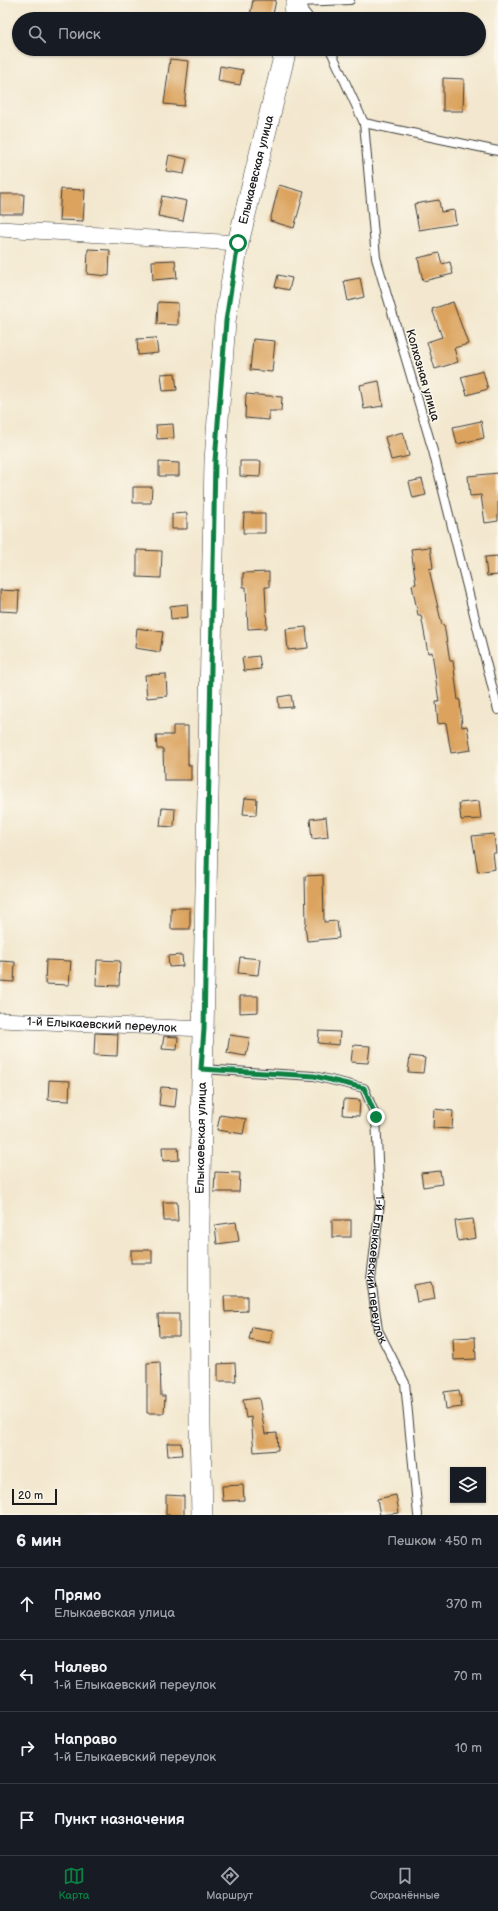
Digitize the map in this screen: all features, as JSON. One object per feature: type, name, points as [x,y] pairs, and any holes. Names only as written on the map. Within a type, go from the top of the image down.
[{"type":"street","name":"Елыкаевская улица","points":[[202,1515],[198,1223],[201,1069],[204,1029],[215,461],[226,321],[238,243],[284,56]]},
{"type":"street","points":[[0,229],[238,243]]},
{"type":"street","name":"1-й Елыкаевский переулок","points":[[0,1020],[204,1029]]},
{"type":"lane","points":[[296,7],[350,0]]},
{"type":"lane","name":"Колхозная улица","points":[[333,56],[364,123],[376,258],[433,451],[498,710]]},
{"type":"lane","points":[[364,123],[498,151]]},
{"type":"lane","name":"1-й Елыкаевский переулок","points":[[201,1069],[314,1076],[364,1088],[376,1117],[380,1203],[371,1279],[378,1330],[405,1383],[418,1515]]},
{"type":"building","points":[[253,0],[276,0],[273,12],[251,12]]},
{"type":"building","points":[[170,59],[189,61],[184,106],[164,104]]},
{"type":"building","points":[[220,66],[243,70],[240,85],[218,81]]},
{"type":"building","points":[[443,78],[464,79],[463,111],[443,111]]},
{"type":"building","points":[[169,155],[187,159],[184,174],[166,171]]},
{"type":"building","points":[[279,185],[304,192],[294,228],[270,221]]},
{"type":"building","points":[[61,189],[85,190],[83,221],[59,220]]},
{"type":"building","points":[[0,194],[24,194],[23,214],[0,214]]},
{"type":"building","points":[[162,196],[187,201],[183,221],[158,216]]},
{"type":"building","points":[[439,200],[441,212],[454,210],[456,224],[419,230],[414,204]]},
{"type":"building","points":[[88,249],[110,250],[109,276],[87,274]]},
{"type":"building","points":[[439,253],[442,264],[450,262],[453,274],[423,281],[418,258]]},
{"type":"building","points":[[175,260],[177,278],[153,280],[152,261]]},
{"type":"building","points":[[278,275],[292,278],[289,290],[275,287]]},
{"type":"building","points":[[360,278],[364,297],[348,301],[344,281]]},
{"type":"building","points":[[158,302],[178,303],[178,325],[157,324]]},
{"type":"building","points":[[453,302],[468,344],[454,348],[458,362],[435,369],[427,342],[442,337],[432,309]]},
{"type":"building","points":[[156,338],[158,353],[138,355],[137,339]]},
{"type":"building","points":[[253,339],[275,341],[272,372],[250,370]]},
{"type":"building","points":[[483,371],[488,389],[467,395],[461,377]]},
{"type":"building","points":[[175,373],[177,390],[163,391],[161,374]]},
{"type":"building","points":[[379,381],[383,406],[364,409],[360,385]]},
{"type":"building","points":[[246,394],[282,397],[281,411],[269,411],[269,420],[245,418]]},
{"type":"building","points":[[481,421],[484,438],[457,444],[453,427]]},
{"type":"building","points":[[173,424],[174,438],[157,439],[156,425]]},
{"type":"building","points":[[403,432],[409,456],[391,460],[385,437]]},
{"type":"building","points":[[240,461],[261,461],[260,477],[240,476]]},
{"type":"building","points":[[159,462],[179,463],[179,476],[159,476]]},
{"type":"building","points":[[498,473],[498,521],[485,523],[481,495],[470,496],[468,476]]},
{"type":"building","points":[[422,479],[426,495],[413,498],[409,482]]},
{"type":"building","points":[[133,487],[152,487],[151,503],[133,503]]},
{"type":"building","points":[[187,513],[187,529],[172,529],[172,514]]},
{"type":"building","points":[[244,513],[265,513],[265,533],[243,533]]},
{"type":"building","points":[[430,547],[433,568],[429,569],[442,625],[444,625],[450,661],[453,661],[458,700],[460,700],[462,727],[467,726],[471,750],[451,753],[446,723],[438,724],[436,702],[439,702],[432,652],[428,653],[421,615],[418,615],[412,585],[416,584],[411,549]]},
{"type":"building","points":[[137,550],[162,551],[161,578],[137,577]]},
{"type":"building","points":[[498,556],[498,575],[487,576],[485,557]]},
{"type":"building","points":[[269,572],[269,587],[265,587],[267,628],[248,629],[246,587],[243,587],[243,573]]},
{"type":"building","points":[[0,590],[19,591],[18,612],[0,611]]},
{"type":"building","points":[[187,604],[188,617],[171,619],[170,606]]},
{"type":"building","points":[[306,627],[308,648],[288,650],[286,629]]},
{"type":"building","points":[[137,628],[163,632],[160,652],[135,648]]},
{"type":"building","points":[[259,656],[261,669],[244,671],[242,658]]},
{"type":"building","points":[[166,674],[167,696],[147,698],[145,675]]},
{"type":"building","points":[[291,695],[293,707],[279,708],[278,697]]},
{"type":"building","points":[[173,726],[188,726],[188,765],[191,765],[191,780],[164,780],[163,749],[157,749],[156,735],[173,735]]},
{"type":"building","points":[[245,798],[257,799],[256,815],[243,814]]},
{"type":"building","points":[[479,801],[481,819],[461,820],[459,803]]},
{"type":"building","points":[[162,808],[175,809],[174,827],[160,826]]},
{"type":"building","points":[[326,817],[328,837],[312,839],[310,819]]},
{"type":"building","points":[[494,834],[496,853],[493,853],[495,869],[478,872],[472,836]]},
{"type":"building","points":[[323,875],[324,922],[337,921],[339,938],[307,941],[305,925],[305,876]]},
{"type":"building","points":[[171,908],[190,908],[190,929],[171,929]]},
{"type":"building","points":[[182,955],[183,966],[169,967],[168,956]]},
{"type":"building","points":[[240,957],[260,959],[258,975],[238,973]]},
{"type":"building","points":[[46,960],[71,961],[69,985],[45,984]]},
{"type":"building","points":[[97,960],[120,961],[119,986],[96,985]]},
{"type":"building","points":[[0,961],[15,962],[14,982],[0,981]]},
{"type":"building","points":[[240,996],[258,996],[258,1012],[240,1013]]},
{"type":"building","points":[[319,1031],[340,1032],[339,1045],[318,1043]]},
{"type":"building","points":[[95,1033],[118,1034],[117,1056],[94,1055]]},
{"type":"building","points":[[230,1035],[250,1038],[246,1056],[227,1053]]},
{"type":"building","points":[[164,1036],[178,1037],[177,1050],[162,1049]]},
{"type":"building","points":[[353,1045],[370,1046],[368,1063],[351,1062]]},
{"type":"building","points":[[410,1056],[425,1058],[423,1073],[408,1072]]},
{"type":"building","points":[[49,1080],[70,1081],[69,1101],[48,1100]]},
{"type":"building","points":[[161,1087],[177,1088],[175,1107],[159,1105]]},
{"type":"building","points":[[344,1099],[360,1100],[359,1116],[343,1115]]},
{"type":"building","points":[[434,1109],[453,1111],[452,1129],[433,1128]]},
{"type":"building","points":[[220,1115],[246,1119],[243,1134],[217,1130]]},
{"type":"building","points":[[162,1147],[178,1147],[179,1160],[163,1161]]},
{"type":"building","points":[[440,1171],[442,1184],[423,1187],[421,1173]]},
{"type":"building","points":[[215,1172],[240,1173],[239,1192],[214,1192]]},
{"type":"building","points":[[163,1202],[177,1202],[178,1221],[164,1221]]},
{"type":"building","points":[[473,1219],[476,1238],[458,1241],[455,1221]]},
{"type":"building","points":[[332,1220],[351,1220],[351,1237],[332,1237]]},
{"type":"building","points":[[236,1222],[239,1241],[217,1244],[215,1225]]},
{"type":"building","points":[[131,1250],[152,1250],[152,1263],[131,1263]]},
{"type":"building","points":[[432,1282],[435,1299],[417,1302],[414,1285]]},
{"type":"building","points":[[224,1296],[247,1296],[247,1311],[225,1312]]},
{"type":"building","points":[[158,1314],[179,1314],[179,1336],[159,1336]]},
{"type":"building","points":[[252,1327],[273,1330],[270,1344],[249,1340]]},
{"type":"building","points":[[475,1337],[476,1359],[454,1360],[453,1338]]},
{"type":"building","points":[[160,1362],[161,1396],[165,1396],[164,1413],[147,1413],[147,1363]]},
{"type":"building","points":[[235,1363],[236,1381],[218,1381],[218,1364]]},
{"type":"building","points":[[459,1390],[462,1407],[446,1409],[444,1392]]},
{"type":"building","points":[[259,1398],[265,1434],[277,1433],[278,1450],[254,1452],[251,1417],[246,1418],[243,1400]]},
{"type":"building","points":[[167,1443],[181,1443],[182,1455],[168,1456]]},
{"type":"building","points":[[243,1485],[244,1500],[223,1501],[222,1486]]},
{"type":"building","points":[[166,1495],[184,1496],[184,1515],[166,1515]]},
{"type":"building","points":[[396,1495],[399,1513],[380,1515],[377,1499]]},
{"type":"route","points":[[238,243],[226,321],[215,461],[204,1029],[201,1069],[314,1076],[364,1088],[376,1117]]}]
